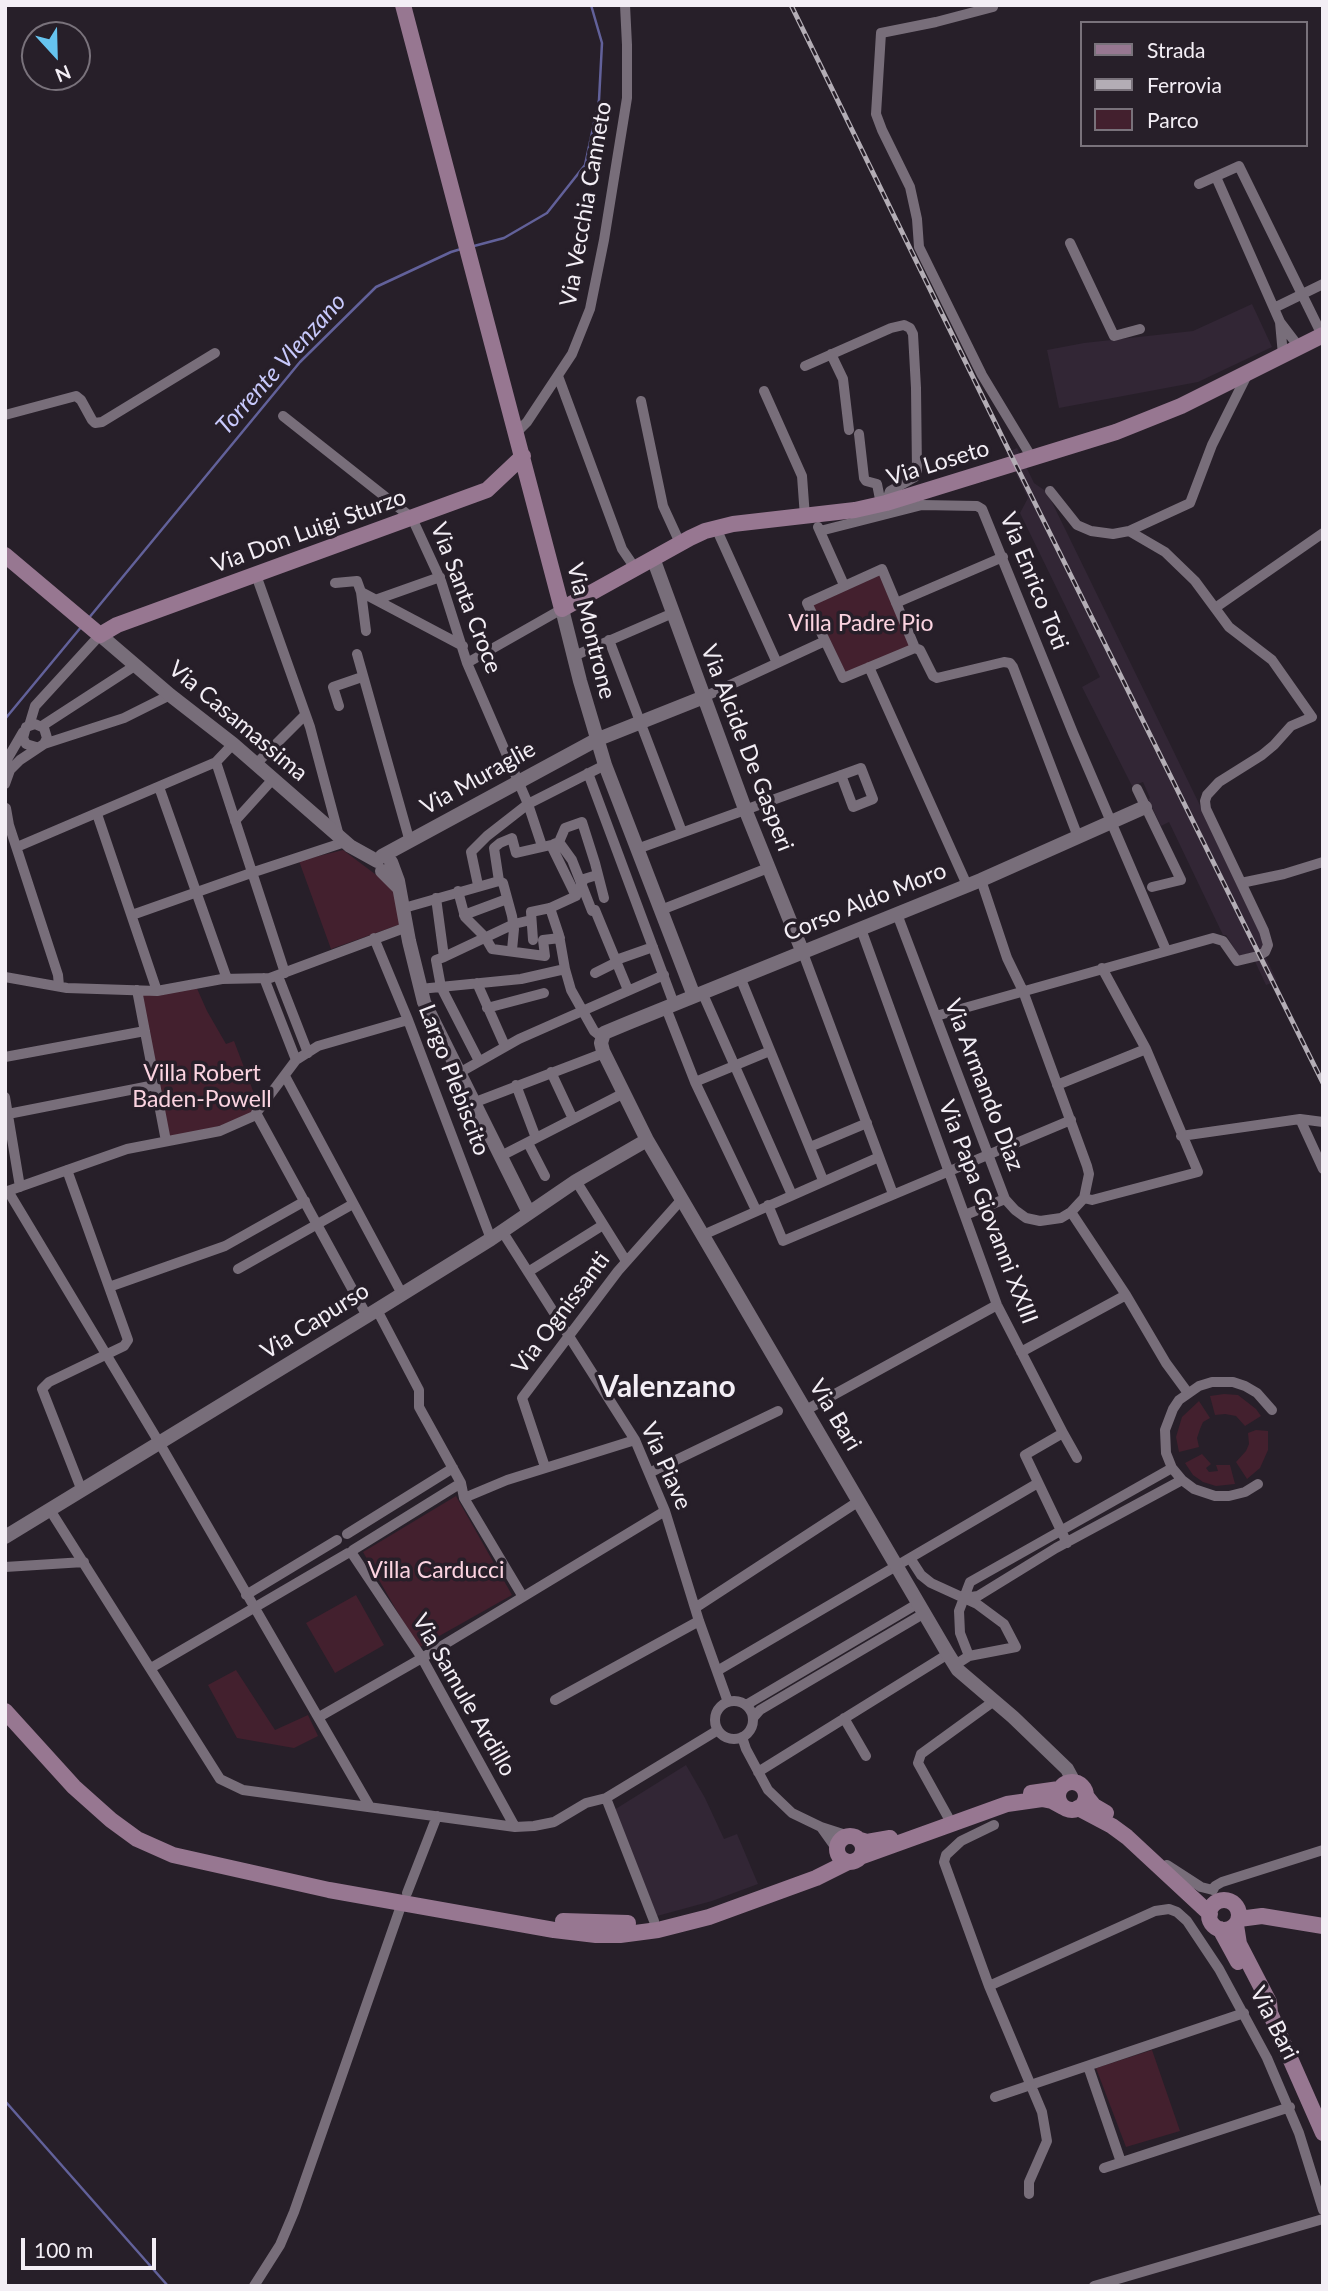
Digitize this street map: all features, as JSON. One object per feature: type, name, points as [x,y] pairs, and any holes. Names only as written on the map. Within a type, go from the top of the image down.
[{"type":"main road","name":"Via Montrone","points":[[403,5],[562,609]]},
{"type":"main road","name":"Via Loseto","points":[[562,609],[680,543],[716,528],[733,524],[815,520],[884,503],[1029,459],[1145,422],[1323,335]]},
{"type":"main road","name":"Via Don Luigi Sturzo","points":[[98,633],[487,490],[523,456]]},
{"type":"main road","points":[[7,558],[98,633]]},
{"type":"main road","points":[[5,1711],[74,1787],[111,1821],[136,1839],[173,1855],[329,1890],[571,1922],[617,1924],[654,1921],[692,1913],[768,1886],[825,1863],[848,1849],[1032,1799],[1094,1806],[1137,1836],[1197,1893],[1223,1911],[1323,1926]]},
{"type":"main road","points":[[1065,1785],[1058,1799],[1075,1804],[1112,1826],[1223,1911]]},
{"type":"main road","points":[[951,1820],[1001,1799],[1065,1785],[1082,1787],[1075,1804]]},
{"type":"main road","points":[[404,1898],[573,1933],[641,1933],[709,1917],[816,1878],[848,1849]]},
{"type":"main road","name":"Via Bari","points":[[1223,1911],[1269,2003],[1270,2013],[1323,2133]]},
{"type":"street","name":"Via Vecchia Canneto","points":[[517,432],[527,422],[558,376],[584,327],[601,253],[626,99],[625,5]]},
{"type":"street","points":[[993,8],[881,33],[876,114],[910,187],[917,219],[919,247],[982,374],[1029,459]]},
{"type":"street","points":[[1199,184],[1240,166],[1323,335]]},
{"type":"street","points":[[1216,177],[1280,322],[1299,346]]},
{"type":"street","points":[[1070,243],[1114,336],[1140,329]]},
{"type":"street","points":[[1274,308],[1323,284]]},
{"type":"street","points":[[1280,322],[1283,355]]},
{"type":"street","points":[[805,366],[898,326],[904,325],[913,334],[917,472],[915,477],[890,491],[884,503]]},
{"type":"street","points":[[5,415],[76,396],[94,422],[102,422],[215,353]]},
{"type":"street","points":[[831,354],[843,379],[864,478],[877,484],[884,503]]},
{"type":"street","points":[[1050,491],[1077,525],[1091,531],[1114,534],[1129,531],[1190,503],[1216,435],[1248,372]]},
{"type":"street","points":[[558,376],[622,549],[635,568]]},
{"type":"street","points":[[764,391],[802,477],[815,520],[844,585]]},
{"type":"street","points":[[641,401],[657,486],[667,517],[680,543]]},
{"type":"street","name":"Via Santa Croce","points":[[282,416],[412,518],[440,577],[467,663],[517,782],[579,890],[592,911],[595,910],[628,990]]},
{"type":"street","name":"Via Enrico Toti","points":[[815,520],[922,505],[977,506],[986,516],[1073,733],[1166,950]]},
{"type":"street","points":[[716,528],[777,663]]},
{"type":"street","points":[[936,1016],[1216,938],[1223,942],[1237,961],[1244,961],[1265,952],[1267,940],[1206,809],[1207,795],[1219,782],[1274,745],[1291,726],[1312,717],[1272,660],[1229,628],[1195,581],[1165,552],[1129,531]]},
{"type":"street","points":[[1215,608],[1323,533]]},
{"type":"street","points":[[896,603],[1003,557]]},
{"type":"street","name":"Via Alcide De Gasperi","points":[[653,558],[745,809],[803,953]]},
{"type":"street","points":[[915,648],[843,678],[807,603],[882,569],[915,648],[920,650],[929,672],[937,678],[1004,662],[1013,667],[1078,837]]},
{"type":"street","points":[[256,575],[305,715],[342,839],[383,862]]},
{"type":"street","points":[[378,599],[440,577]]},
{"type":"street","points":[[335,583],[357,581],[366,632]]},
{"type":"street","points":[[361,592],[463,646]]},
{"type":"street","points":[[467,663],[562,609]]},
{"type":"street","name":"Via Montrone","points":[[562,609],[596,740],[661,910],[698,994]]},
{"type":"street","points":[[574,656],[673,614]]},
{"type":"street","points":[[40,746],[26,744],[23,738],[35,706],[98,633]]},
{"type":"street","name":"Via Casamassima","points":[[98,633],[170,695],[233,744],[342,839]]},
{"type":"street","points":[[609,640],[682,832]]},
{"type":"street","points":[[704,697],[824,641]]},
{"type":"street","points":[[357,654],[410,842]]},
{"type":"street","points":[[42,726],[136,665]]},
{"type":"street","points":[[869,667],[967,885]]},
{"type":"street","points":[[339,706],[333,687],[362,677]]},
{"type":"street","points":[[5,784],[10,770],[40,746],[124,718],[170,695]]},
{"type":"street","name":"Via Muraglie","points":[[383,862],[410,842],[596,740],[704,697]]},
{"type":"street","points":[[256,764],[305,715]]},
{"type":"street","points":[[5,763],[27,728],[35,724],[42,726],[47,734],[40,746]]},
{"type":"street","points":[[16,847],[216,762],[233,744]]},
{"type":"street","points":[[216,762],[308,1053]]},
{"type":"street","points":[[478,885],[471,852],[487,836],[528,804],[605,765]]},
{"type":"street","points":[[588,773],[664,975],[670,1006],[695,1082],[756,1210]]},
{"type":"street","points":[[637,849],[841,775]]},
{"type":"street","points":[[235,821],[273,779]]},
{"type":"street","points":[[159,787],[227,979]]},
{"type":"street","points":[[1137,789],[1181,880],[1153,887]]},
{"type":"street","points":[[5,801],[16,847],[58,975],[59,986]]},
{"type":"street","name":"Corso Aldo Moro","points":[[603,1038],[604,1033],[981,880],[1145,807]]},
{"type":"street","points":[[97,814],[157,991]]},
{"type":"street","points":[[554,845],[565,828],[582,822],[604,898]]},
{"type":"street","points":[[512,950],[514,924],[503,883],[499,881],[494,848],[512,838],[516,853],[587,840]]},
{"type":"street","points":[[132,915],[342,839]]},
{"type":"street","name":"Largo Plebiscito","points":[[383,862],[398,887],[424,1002],[529,1213]]},
{"type":"street","points":[[1241,883],[1323,862]]},
{"type":"street","points":[[661,910],[768,868]]},
{"type":"street","points":[[533,940],[531,912],[550,908],[579,890],[584,879],[597,875]]},
{"type":"street","points":[[981,880],[1007,958],[1023,991],[1089,1174],[1084,1198],[1071,1213],[1188,1392]]},
{"type":"street","points":[[404,908],[499,881]]},
{"type":"street","points":[[458,891],[464,915],[485,937],[492,949],[545,956],[544,940],[559,937]]},
{"type":"street","points":[[436,898],[444,957]]},
{"type":"street","points":[[464,915],[507,899]]},
{"type":"street","points":[[550,908],[571,990],[594,1031],[603,1038]]},
{"type":"street","name":"Via Armando Diaz","points":[[897,914],[1005,1199],[1026,1218],[1040,1221],[1051,1221],[1071,1213]]},
{"type":"street","points":[[480,1061],[441,987],[436,960],[514,924],[531,920]]},
{"type":"street","points":[[5,977],[59,986],[157,991],[227,979],[264,978],[407,927]]},
{"type":"street","name":"Via Papa Giovanni XXIII","points":[[861,929],[997,1305],[1077,1458]]},
{"type":"street","name":"Largo Plebiscito","points":[[374,938],[497,1235]]},
{"type":"street","points":[[596,973],[617,961],[653,947]]},
{"type":"street","points":[[803,953],[893,1194]]},
{"type":"street","points":[[1084,1198],[1092,1200],[1198,1172],[1146,1049],[1102,968]]},
{"type":"street","points":[[421,989],[521,978],[565,969]]},
{"type":"street","points":[[459,1073],[505,1046],[664,975]]},
{"type":"street","points":[[740,977],[823,1180]]},
{"type":"street","points":[[264,978],[296,1060]]},
{"type":"street","points":[[521,978],[526,998]]},
{"type":"street","points":[[477,983],[505,1046]]},
{"type":"street","points":[[137,990],[166,1141]]},
{"type":"street","points":[[487,1008],[544,993]]},
{"type":"street","points":[[698,994],[736,1065],[792,1195]]},
{"type":"street","points":[[370,1807],[160,1444],[6,1192],[127,1149],[220,1131],[254,1116],[296,1060],[318,1046],[408,1020]]},
{"type":"street","points":[[5,1057],[145,1031]]},
{"type":"street","name":"Via Bari","points":[[603,1038],[601,1043],[604,1053],[647,1140],[859,1501],[903,1562],[920,1609],[951,1660],[1066,1769],[1065,1785]]},
{"type":"street","points":[[1057,1085],[1146,1049]]},
{"type":"street","points":[[695,1082],[770,1051]]},
{"type":"street","points":[[473,1103],[604,1053]]},
{"type":"street","points":[[551,1072],[573,1119]]},
{"type":"street","points":[[285,1076],[402,1294]]},
{"type":"street","points":[[8,1114],[155,1085]]},
{"type":"street","points":[[516,1085],[545,1176]]},
{"type":"street","points":[[501,1156],[624,1093]]},
{"type":"street","points":[[5,1097],[20,1187]]},
{"type":"street","points":[[256,1113],[305,1201],[419,1390],[419,1407],[461,1483],[464,1498],[523,1597]]},
{"type":"street","points":[[1181,1136],[1300,1119],[1323,1122]]},
{"type":"street","points":[[1300,1119],[1323,1169]]},
{"type":"street","points":[[768,1205],[783,1241],[1071,1120]]},
{"type":"street","points":[[810,1147],[867,1124]]},
{"type":"street","name":"Via Capurso","points":[[5,1537],[372,1313],[497,1235],[576,1181],[647,1140]]},
{"type":"street","points":[[703,1235],[879,1157]]},
{"type":"street","points":[[67,1170],[128,1340],[124,1346],[48,1382],[42,1389],[82,1491]]},
{"type":"street","points":[[576,1181],[626,1261]]},
{"type":"street","name":"Via Ognissanti","points":[[545,1467],[522,1398],[626,1261],[682,1199]]},
{"type":"street","points":[[965,1215],[1005,1199]]},
{"type":"street","points":[[109,1287],[225,1246],[305,1201]]},
{"type":"street","points":[[238,1269],[353,1204]]},
{"type":"street","points":[[528,1272],[603,1225]]},
{"type":"street","name":"Via Piave","points":[[497,1235],[528,1272],[635,1440],[665,1511],[699,1621],[728,1702]]},
{"type":"street","points":[[1021,1352],[1126,1295]]},
{"type":"street","points":[[806,1410],[997,1305]]},
{"type":"street","points":[[1258,1484],[1237,1494],[1216,1496],[1194,1489],[1172,1468],[1166,1452],[1165,1430],[1173,1409],[1188,1392],[1212,1382],[1233,1382],[1257,1393],[1272,1410]]},
{"type":"street","points":[[649,1474],[778,1411]]},
{"type":"street","points":[[1063,1433],[1025,1455],[1067,1543]]},
{"type":"street","points":[[464,1498],[545,1467],[635,1440]]},
{"type":"street","points":[[246,1594],[453,1468]]},
{"type":"street","points":[[969,1656],[960,1633],[959,1611],[970,1582],[1172,1468]]},
{"type":"street","points":[[964,1598],[978,1596],[1182,1480]]},
{"type":"street","points":[[428,1483],[437,1497]]},
{"type":"street","points":[[151,1668],[351,1552],[461,1483]]},
{"type":"street","points":[[717,1671],[1038,1483]]},
{"type":"street","points":[[695,1608],[859,1501]]},
{"type":"street","points":[[50,1510],[220,1779],[243,1790],[515,1827],[554,1822],[586,1804],[606,1798],[718,1730]]},
{"type":"street","points":[[319,1717],[665,1511]]},
{"type":"street","points":[[342,1537],[355,1540],[351,1552]]},
{"type":"street","points":[[342,1537],[337,1549],[342,1553],[351,1552]]},
{"type":"street","name":"Via Samule Ardillo","points":[[351,1552],[422,1658],[515,1827]]},
{"type":"street","points":[[5,1567],[84,1562]]},
{"type":"street","points":[[758,1772],[844,1718],[951,1660],[1016,1647],[1004,1624],[964,1598],[931,1583],[903,1562]]},
{"type":"street","points":[[267,1581],[275,1595]]},
{"type":"street","points":[[746,1705],[920,1609]]},
{"type":"street","points":[[753,1718],[746,1705],[728,1702],[719,1709],[716,1725],[718,1730],[731,1738],[742,1737],[750,1729],[753,1718],[760,1710],[920,1609]]},
{"type":"street","points":[[555,1700],[699,1621]]},
{"type":"street","points":[[961,1841],[918,1763],[921,1754],[994,1700]]},
{"type":"street","points":[[844,1718],[866,1755]]},
{"type":"street","points":[[742,1737],[768,1790],[792,1813],[821,1827],[848,1849]]},
{"type":"street","points":[[606,1798],[654,1921]]},
{"type":"street","points":[[254,2286],[280,2245],[294,2212],[404,1898],[437,1816]]},
{"type":"street","points":[[994,1825],[961,1841],[946,1855],[944,1862],[989,1986],[1042,2112],[1047,2141],[1030,2182],[1029,2194]]},
{"type":"street","points":[[821,1827],[848,1849]]},
{"type":"street","points":[[1223,1911],[1215,1886],[1323,1850]]},
{"type":"street","name":"Via Bari","points":[[989,1986],[1155,1910],[1173,1910],[1187,1921],[1219,1969],[1261,2045],[1290,2107],[1323,2210]]},
{"type":"street","points":[[995,2097],[1244,2013]]},
{"type":"street","points":[[1261,2045],[1284,2042]]},
{"type":"street","points":[[1267,2058],[1284,2042]]},
{"type":"street","points":[[1088,2066],[1121,2162]]},
{"type":"street","points":[[1104,2168],[1290,2107]]},
{"type":"street","points":[[1094,2286],[1323,2219]]},
{"type":"shaded area","points":[[1252,304],[1272,347],[1198,382],[1059,408],[1047,350],[1084,343],[1193,331]]},
{"type":"shaded area","points":[[1017,448],[1034,483],[1047,492],[1232,871],[1264,938],[1262,949],[1277,981],[1266,985],[1251,953],[1239,956],[1226,935],[1223,935],[1169,822],[1161,826],[1143,782],[1132,786],[1082,687],[1100,677],[1020,513],[1028,498],[1006,453]]},
{"type":"shaded area","points":[[686,1765],[724,1839],[737,1834],[758,1884],[712,1901],[657,1916],[614,1810]]},
{"type":"green space","name":"Villa Padre Pio","points":[[882,569],[915,648],[843,678],[807,603]]},
{"type":"green space","points":[[343,850],[387,883],[398,895],[401,924],[331,949],[299,861]]},
{"type":"green space","name":"Villa Robert Baden-Powell","points":[[195,984],[226,1044],[234,1041],[258,1104],[254,1116],[166,1141],[137,990]]},
{"type":"green space","points":[[1238,1395],[1261,1416],[1245,1426],[1236,1416],[1215,1415],[1210,1396]]},
{"type":"green space","points":[[1199,1401],[1210,1418],[1203,1422],[1200,1429],[1197,1438],[1199,1447],[1179,1452],[1176,1437],[1182,1417]]},
{"type":"green space","points":[[1256,1430],[1268,1431],[1268,1450],[1260,1468],[1247,1479],[1236,1462],[1249,1444],[1248,1433]]},
{"type":"green space","points":[[1202,1454],[1211,1464],[1206,1468],[1209,1472],[1218,1471],[1216,1465],[1230,1465],[1235,1484],[1216,1486],[1193,1475],[1185,1463]]},
{"type":"green space","name":"Villa Carducci","points":[[456,1496],[512,1595],[418,1648],[363,1552]]},
{"type":"green space","points":[[356,1595],[384,1645],[335,1673],[306,1623]]},
{"type":"green space","points":[[236,1670],[275,1730],[308,1715],[318,1736],[294,1748],[237,1738],[208,1685]]},
{"type":"green space","points":[[1152,2050],[1180,2131],[1126,2147],[1096,2068]]},
{"type":"waterway","name":"Torrente Vlenzano","points":[[474,246],[504,238],[547,213],[585,165],[599,100],[602,43],[591,5]]},
{"type":"waterway","name":"Torrente Vlenzano","points":[[88,619],[300,362],[376,287],[461,249]]},
{"type":"waterway","name":"Torrente Vlenzano","points":[[5,719],[82,626]]},
{"type":"waterway","name":"Torrente Vlenzano","points":[[5,2101],[168,2286]]},
{"type":"railway","points":[[791,5],[1323,1083]]},
{"type":"district","name":"Valenzano","points":[[667,1387]]}]
